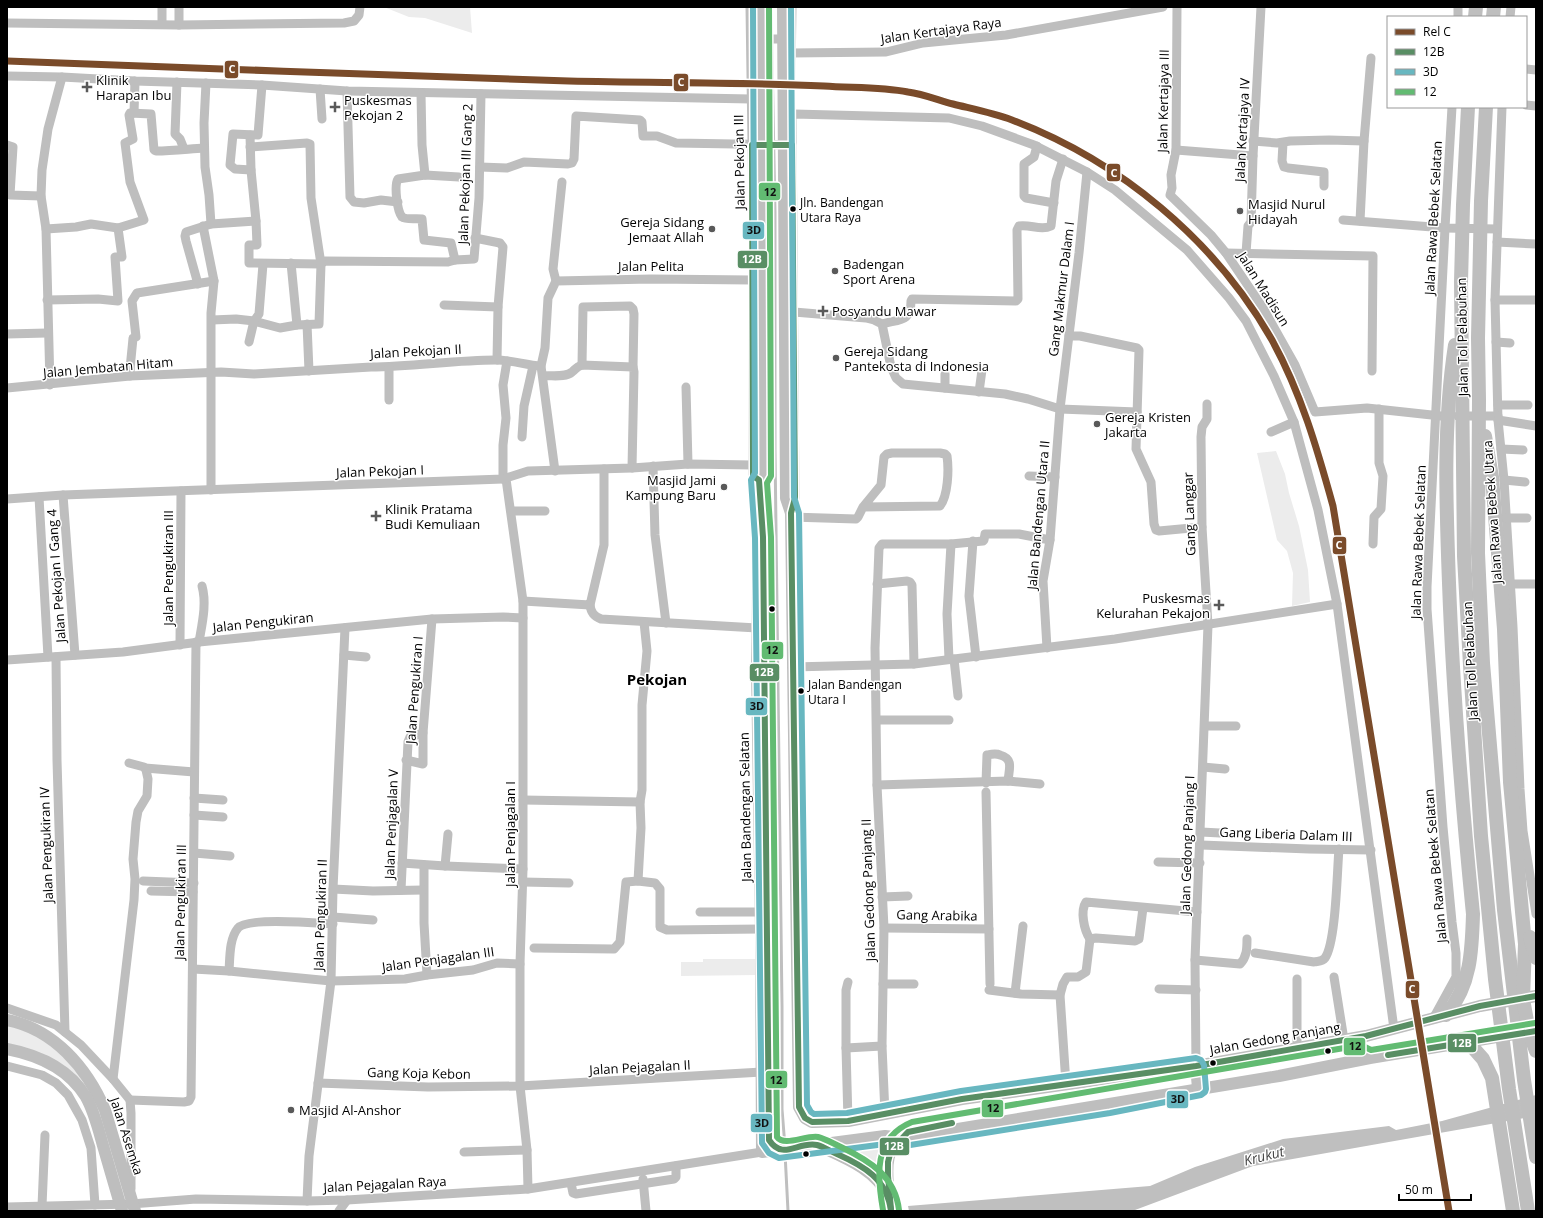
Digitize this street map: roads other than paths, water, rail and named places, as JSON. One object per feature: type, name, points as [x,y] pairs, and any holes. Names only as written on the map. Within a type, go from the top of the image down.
[{"type":"highway","name":"Jalan Tol Pelabuhan","points":[[1468,108],[1463,205],[1462,302],[1464,556],[1481,836],[1494,979],[1528,1211]]},
{"type":"highway","name":"Jalan Tol Pelabuhan","points":[[1486,108],[1481,209],[1478,338],[1479,400],[1477,525],[1483,663],[1504,910],[1524,1080],[1536,1157]]},
{"type":"highway","points":[[1440,1017],[1459,997],[1464,984],[1472,949],[1473,914],[1452,646],[1446,493],[1447,436],[1452,366],[1462,302]]},
{"type":"highway","points":[[1479,400],[1492,477],[1504,629],[1510,782],[1536,958]]},
{"type":"highway","points":[[1473,914],[1487,973],[1492,1004],[1496,1064],[1493,1081]]},
{"type":"highway","points":[[1530,915],[1525,944],[1536,1051]]},
{"type":"highway","points":[[1468,1042],[1483,1059],[1493,1081],[1513,1211]]},
{"type":"main road","name":"Jalan Bandengan Selatan","points":[[761,7],[758,465],[763,476],[759,480],[757,628],[761,912],[762,1152]]},
{"type":"main road","points":[[784,7],[786,498],[791,515],[792,667]]},
{"type":"main road","name":"Jalan Gedong Panjang","points":[[792,667],[799,1107],[805,1118],[812,1122],[848,1121],[962,1099],[1196,1066],[1344,1040],[1492,1004],[1530,998]]},
{"type":"main road","name":"Jalan Asemka","points":[[7,1020],[38,1031],[70,1055],[85,1072],[105,1110],[130,1209]]},
{"type":"main road","points":[[762,1152],[885,1136],[903,1138],[1109,1105],[1198,1088],[1278,1076],[1370,1058],[1533,1031]]},
{"type":"main road","name":"Jalan Asemka","points":[[7,1049],[23,1052],[55,1066],[70,1078],[86,1097],[130,1209]]},
{"type":"main road","points":[[1196,1066],[1198,1088]]},
{"type":"main road","points":[[890,1204],[888,1162],[891,1150],[903,1138]]},
{"type":"main road","points":[[816,1145],[844,1157],[866,1170],[885,1189],[890,1204]]},
{"type":"street","points":[[162,7],[162,24]]},
{"type":"street","points":[[179,7],[179,25]]},
{"type":"street","points":[[7,23],[179,25],[344,22],[354,21],[359,15],[360,7]]},
{"type":"street","points":[[750,7],[752,99]]},
{"type":"street","points":[[791,77],[790,38],[792,7]]},
{"type":"street","name":"Jalan Kertajaya Raya","points":[[791,53],[886,52],[923,43],[1006,35],[1163,7]]},
{"type":"street","name":"Jalan Kertajaya III","points":[[1170,195],[1172,188],[1171,175],[1176,150],[1177,7]]},
{"type":"street","name":"Jalan Kertajaya IV","points":[[1246,253],[1248,226],[1251,222],[1253,141],[1262,7]]},
{"type":"street","points":[[751,39],[790,38]]},
{"type":"street","points":[[1360,221],[1364,141],[1371,58]]},
{"type":"street","name":"Jalan Pekojan III","points":[[7,76],[62,77],[135,82],[262,85],[347,91],[752,99],[754,145],[752,280],[758,465]]},
{"type":"street","points":[[50,384],[47,333],[46,229],[40,196],[48,129],[62,77]]},
{"type":"street","points":[[134,113],[135,82]]},
{"type":"street","points":[[177,82],[175,134],[180,139],[184,149]]},
{"type":"street","points":[[206,83],[204,148],[205,167],[210,195],[207,225],[214,282],[211,372],[211,490]]},
{"type":"street","points":[[262,85],[254,135],[250,147],[257,245],[249,244],[249,262],[263,264],[321,264],[325,261],[448,262],[455,260],[451,243],[425,241],[422,218],[403,218],[398,202],[396,180],[424,175],[460,177]]},
{"type":"street","points":[[320,89],[322,118]]},
{"type":"street","points":[[347,91],[350,197],[354,202],[364,203],[381,200],[398,202]]},
{"type":"street","points":[[421,93],[424,175]]},
{"type":"street","name":"Jalan Pekojan III Gang 2","points":[[455,260],[475,259],[480,167],[481,94]]},
{"type":"street","name":"Jalan Rawa Bebek Selatan","points":[[1440,1017],[1456,977],[1456,953],[1443,827],[1427,609],[1427,587],[1444,228],[1452,108]]},
{"type":"street","name":"Jalan Rawa Bebek Utara","points":[[1502,108],[1495,300],[1498,418],[1504,480],[1520,790],[1531,855],[1535,902],[1530,915]]},
{"type":"street","points":[[46,229],[76,227],[91,224],[118,228],[144,220],[130,182],[125,143],[132,140],[130,113],[152,114],[154,150],[176,151],[204,148]]},
{"type":"street","points":[[863,507],[940,506],[946,493],[947,456],[940,453],[887,454],[884,457],[882,485],[863,507],[856,519],[791,515],[795,498],[794,312],[790,145],[792,118],[794,114],[949,118],[982,126],[1037,146],[1063,158],[1087,172],[1115,190],[1187,250],[1229,298],[1249,328],[1274,376],[1294,422],[1318,510],[1336,604],[1371,850],[1394,1029]]},
{"type":"street","points":[[480,167],[507,168],[524,162],[572,163],[574,159],[576,116],[640,120],[642,122],[642,136],[657,136],[676,143],[790,145]]},
{"type":"street","points":[[251,170],[235,169],[230,165],[233,134],[254,135]]},
{"type":"street","points":[[1253,141],[1283,143],[1290,141],[1329,140],[1364,141]]},
{"type":"street","points":[[1283,143],[1282,161],[1284,167],[1324,172],[1324,186]]},
{"type":"street","points":[[212,320],[236,319],[280,328],[297,325],[319,324],[321,264],[311,198],[310,144],[250,147]]},
{"type":"street","points":[[7,145],[13,147],[8,195],[40,196]]},
{"type":"street","points":[[1037,146],[1034,157],[1024,164],[1024,196],[1026,198],[1054,203]]},
{"type":"street","points":[[1176,150],[1253,156]]},
{"type":"street","points":[[794,312],[866,318],[882,324],[907,316],[910,312],[912,299],[1016,301],[1018,298],[1018,227],[1024,225],[1045,228],[1051,226],[1056,181],[1063,158]]},
{"type":"street","name":"Gang Makmur Dalam I","points":[[1060,408],[1079,253],[1087,172]]},
{"type":"street","points":[[522,437],[524,406],[544,348],[548,298],[554,284],[553,269],[562,182]]},
{"type":"street","name":"Jalan Madisun","points":[[1170,195],[1212,235],[1263,308],[1295,365],[1315,412],[1367,408],[1379,409]]},
{"type":"street","points":[[1343,220],[1444,228],[1497,229]]},
{"type":"street","points":[[198,284],[185,236],[186,232],[207,225],[256,221]]},
{"type":"street","points":[[118,228],[122,257],[115,257],[118,301]]},
{"type":"street","points":[[475,238],[500,243],[503,247],[498,307],[497,360]]},
{"type":"street","points":[[1497,242],[1536,244]]},
{"type":"street","points":[[1226,253],[1373,256],[1372,371]]},
{"type":"street","points":[[249,342],[254,322],[259,314],[263,264]]},
{"type":"street","points":[[291,264],[297,325]]},
{"type":"street","name":"Jalan Pelita","points":[[554,284],[651,279],[752,280]]},
{"type":"street","points":[[130,376],[130,356],[132,352],[133,338],[136,337],[132,301],[137,293],[214,282]]},
{"type":"street","points":[[47,300],[98,299],[132,301]]},
{"type":"street","points":[[1495,300],[1536,300]]},
{"type":"street","points":[[444,305],[498,307]]},
{"type":"street","points":[[582,365],[583,307],[630,306],[633,309],[634,314],[632,468]]},
{"type":"street","points":[[307,324],[308,371]]},
{"type":"street","points":[[882,324],[891,367],[896,378],[903,384],[1028,399],[1060,408],[1137,412]]},
{"type":"street","points":[[7,334],[47,333]]},
{"type":"street","points":[[1069,336],[1080,336],[1137,348],[1139,350],[1136,449],[1151,482],[1154,524],[1156,530],[1202,527]]},
{"type":"street","points":[[1496,342],[1510,343]]},
{"type":"street","name":"Jalan Pekojan II","points":[[211,372],[254,374],[371,366],[389,367],[446,361],[497,360],[537,366]]},
{"type":"street","name":"Jalan Penjagalan I","points":[[507,361],[503,385],[506,418],[503,445],[504,479],[523,601],[523,882],[528,948],[520,964],[520,1086],[527,1150],[528,1190]]},
{"type":"street","points":[[543,376],[565,375],[572,372],[575,367],[582,365],[633,367]]},
{"type":"street","points":[[537,366],[543,376],[555,471]]},
{"type":"street","points":[[389,367],[389,400]]},
{"type":"street","points":[[979,392],[982,370]]},
{"type":"street","name":"Jalan Jembatan Hitam","points":[[7,388],[130,376],[211,372]]},
{"type":"street","points":[[945,374],[945,388]]},
{"type":"street","points":[[686,387],[688,464]]},
{"type":"street","name":"Gang Langgar","points":[[1207,404],[1207,419],[1201,431],[1202,527],[1208,625]]},
{"type":"street","points":[[1498,405],[1528,404]]},
{"type":"street","name":"Jalan Bandengan Utara II","points":[[1047,648],[1043,581],[1050,540],[1056,477],[1060,408]]},
{"type":"street","points":[[1372,544],[1374,517],[1381,509],[1383,476],[1379,463],[1379,409],[1436,416],[1498,418],[1536,426]]},
{"type":"street","points":[[1271,432],[1294,422]]},
{"type":"street","points":[[1501,449],[1523,450]]},
{"type":"street","name":"Jalan Pekojan I","points":[[7,499],[63,495],[504,479],[528,471],[632,468],[688,464],[758,465]]},
{"type":"street","points":[[653,466],[655,534],[666,623]]},
{"type":"street","points":[[604,469],[604,545],[590,605],[595,616],[601,619],[757,628]]},
{"type":"street","points":[[1030,476],[1056,477]]},
{"type":"street","points":[[1504,480],[1525,482]]},
{"type":"street","name":"Jalan Pengukiran III","points":[[180,645],[181,491]]},
{"type":"street","name":"Jalan Pekojan I Gang 4","points":[[63,495],[75,655]]},
{"type":"street","name":"Jalan Pengukiran IV","points":[[39,497],[52,657],[57,760],[65,1032]]},
{"type":"street","points":[[510,511],[546,511]]},
{"type":"street","points":[[1506,518],[1527,518]]},
{"type":"street","points":[[958,696],[947,614],[951,544],[983,540],[984,535],[987,534],[1019,534],[1050,540]]},
{"type":"street","points":[[973,541],[969,596],[976,657]]},
{"type":"street","name":"Jalan Gedong Panjang II","points":[[885,1114],[882,1046],[884,928],[877,785],[875,648],[879,548],[882,544],[951,544]]},
{"type":"street","points":[[878,584],[907,580],[912,585],[914,664]]},
{"type":"street","points":[[1510,584],[1536,584]]},
{"type":"street","name":"Jalan Pengukiran III","points":[[130,1100],[184,1102],[190,1099],[192,1093],[194,772],[197,642],[203,622],[205,595],[202,586]]},
{"type":"street","points":[[523,601],[590,605]]},
{"type":"street","points":[[792,667],[914,664],[976,657],[1208,625],[1336,604]]},
{"type":"street","name":"Jalan Pengukiran","points":[[7,660],[123,652],[197,642],[432,619],[503,617],[523,618]]},
{"type":"street","name":"Jalan Pengukiran I","points":[[423,764],[432,619]]},
{"type":"street","points":[[638,881],[642,828],[640,802],[642,790],[642,705],[647,651],[644,622]]},
{"type":"street","name":"Jalan Gedong Panjang I","points":[[1196,1066],[1195,960],[1200,863],[1208,625]]},
{"type":"street","name":"Jalan Pengukiran II","points":[[307,1201],[309,1156],[331,981],[333,889],[345,628]]},
{"type":"street","points":[[344,655],[366,657]]},
{"type":"street","points":[[877,720],[949,720]]},
{"type":"street","points":[[1205,726],[1236,726]]},
{"type":"street","name":"Jalan Penjagalan V","points":[[401,890],[408,742],[410,737],[424,733]]},
{"type":"street","points":[[1008,781],[1009,760],[1007,757],[997,754],[987,755],[987,875],[990,929],[989,987],[1020,994],[1060,995]]},
{"type":"street","name":"Jalan Penjagalan V","points":[[406,760],[423,764]]},
{"type":"street","points":[[128,762],[141,765],[145,768],[194,772]]},
{"type":"street","points":[[1203,767],[1225,769]]},
{"type":"street","points":[[114,1079],[134,900],[135,880],[133,859],[136,822],[138,811],[147,796],[148,779],[145,768]]},
{"type":"street","points":[[877,785],[986,787],[1008,781],[1040,784]]},
{"type":"street","points":[[194,798],[223,800]]},
{"type":"street","points":[[523,800],[640,802]]},
{"type":"street","points":[[194,815],[223,817]]},
{"type":"street","points":[[1201,832],[1220,833]]},
{"type":"street","points":[[445,866],[448,834]]},
{"type":"street","name":"Gang Liberia Dalam III","points":[[1200,845],[1371,850]]},
{"type":"street","points":[[1255,953],[1314,962],[1321,962],[1324,959],[1331,941],[1339,849]]},
{"type":"street","points":[[194,853],[230,856]]},
{"type":"street","points":[[1158,862],[1200,863]]},
{"type":"street","points":[[402,863],[523,869]]},
{"type":"street","points":[[424,865],[423,890],[427,975]]},
{"type":"street","points":[[143,881],[194,887]]},
{"type":"street","points":[[528,948],[614,949],[620,942],[626,882],[638,881],[655,883],[660,889],[659,923],[660,927],[663,929],[761,929]]},
{"type":"street","points":[[523,882],[569,883]]},
{"type":"street","points":[[151,891],[194,887]]},
{"type":"street","name":"Jalan Penjagalan V","points":[[333,889],[373,891],[423,890]]},
{"type":"street","points":[[882,897],[908,896]]},
{"type":"street","points":[[1066,1084],[1060,995],[1067,977],[1078,977],[1086,972],[1090,939],[1086,934],[1084,925],[1085,903],[1197,912]]},
{"type":"street","points":[[1090,939],[1096,938],[1135,941],[1139,939],[1143,908]]},
{"type":"street","points":[[700,912],[761,912]]},
{"type":"street","points":[[229,971],[230,952],[233,939],[237,929],[242,925],[273,922],[373,920]]},
{"type":"street","points":[[1015,993],[1023,926]]},
{"type":"street","name":"Gang Arabika","points":[[884,928],[990,929]]},
{"type":"street","points":[[1195,960],[1240,964],[1244,960],[1248,939]]},
{"type":"street","name":"Jalan Penjagalan III","points":[[193,969],[331,981],[405,979],[473,970],[497,963],[520,964]]},
{"type":"street","points":[[1334,977],[1344,1040]]},
{"type":"street","points":[[1297,979],[1297,1048]]},
{"type":"street","points":[[848,982],[846,990],[848,1121]]},
{"type":"street","points":[[883,984],[914,984]]},
{"type":"street","points":[[1159,989],[1196,990]]},
{"type":"street","points":[[7,1008],[56,1025],[81,1045],[114,1079],[130,1100],[130,1209]]},
{"type":"street","points":[[846,1048],[882,1046]]},
{"type":"street","points":[[7,1066],[42,1075],[56,1083],[68,1095],[82,1120],[91,1148],[95,1205]]},
{"type":"street","name":"Jalan Pejagalan II","points":[[520,1086],[762,1072]]},
{"type":"street","name":"Gang Koja Kebon","points":[[318,1083],[428,1087],[520,1086]]},
{"type":"street","points":[[42,1206],[45,1135]]},
{"type":"street","points":[[92,1157],[102,1164],[114,1165],[124,1160],[131,1150]]},
{"type":"street","points":[[464,1152],[527,1150]]},
{"type":"street","name":"Jalan Pejagalan Raya","points":[[7,1207],[95,1205],[130,1209],[196,1199],[307,1201],[347,1200],[528,1190],[762,1152]]},
{"type":"street","points":[[571,1183],[573,1193],[576,1194],[644,1184],[674,1179],[676,1177],[676,1166]]},
{"type":"street","points":[[642,1171],[646,1211]]},
{"type":"street","points":[[339,1211],[347,1200]]},
{"type":"water","name":"Krukut","points":[[1536,1095],[1536,1116],[1253,1166],[1135,1210],[909,1211],[908,1206],[1150,1186],[1195,1167],[1283,1139],[1389,1126],[1396,1130],[1442,1121]]},
{"type":"waterway","points":[[771,7],[775,212],[775,450],[782,1109],[785,1147]]},
{"type":"waterway","points":[[785,1153],[788,1211]]},
{"type":"rail line","name":"C","points":[[7,61],[569,81],[728,83],[898,90],[919,94],[998,115],[1052,137],[1127,181],[1161,208],[1193,237],[1223,269],[1249,304],[1272,340],[1292,380],[1327,484],[1333,506],[1449,1211]]},
{"type":"place","name":"Klinik Harapan Ibu","points":[[87,87]]},
{"type":"place","name":"Puskesmas Pekojan 2","points":[[335,107]]},
{"type":"place","name":"Jln. Bandengan Utara Raya","points":[[793,209]]},
{"type":"place","name":"Masjid Nurul Hidayah","points":[[1240,211]]},
{"type":"place","name":"Gereja Sidang Jemaat Allah","points":[[712,229]]},
{"type":"place","name":"Badengan Sport Arena","points":[[835,271]]},
{"type":"place","name":"Posyandu Mawar","points":[[823,311]]},
{"type":"place","name":"Gereja Sidang Pantekosta di Indonesia","points":[[836,358]]},
{"type":"place","name":"Gereja Kristen Jakarta","points":[[1097,424]]},
{"type":"place","name":"Masjid Jami Kampung Baru","points":[[724,487]]},
{"type":"place","name":"Klinik Pratama Budi Kemuliaan","points":[[376,516]]},
{"type":"place","name":"Puskesmas Kelurahan Pekajon","points":[[1219,605]]},
{"type":"place","name":"Jalan Bandengan Utara I","points":[[801,691]]},
{"type":"place","name":"Masjid Al-Anshor","points":[[291,1110]]},
{"type":"district","name":"Pekojan","points":[[657,680]]}]
